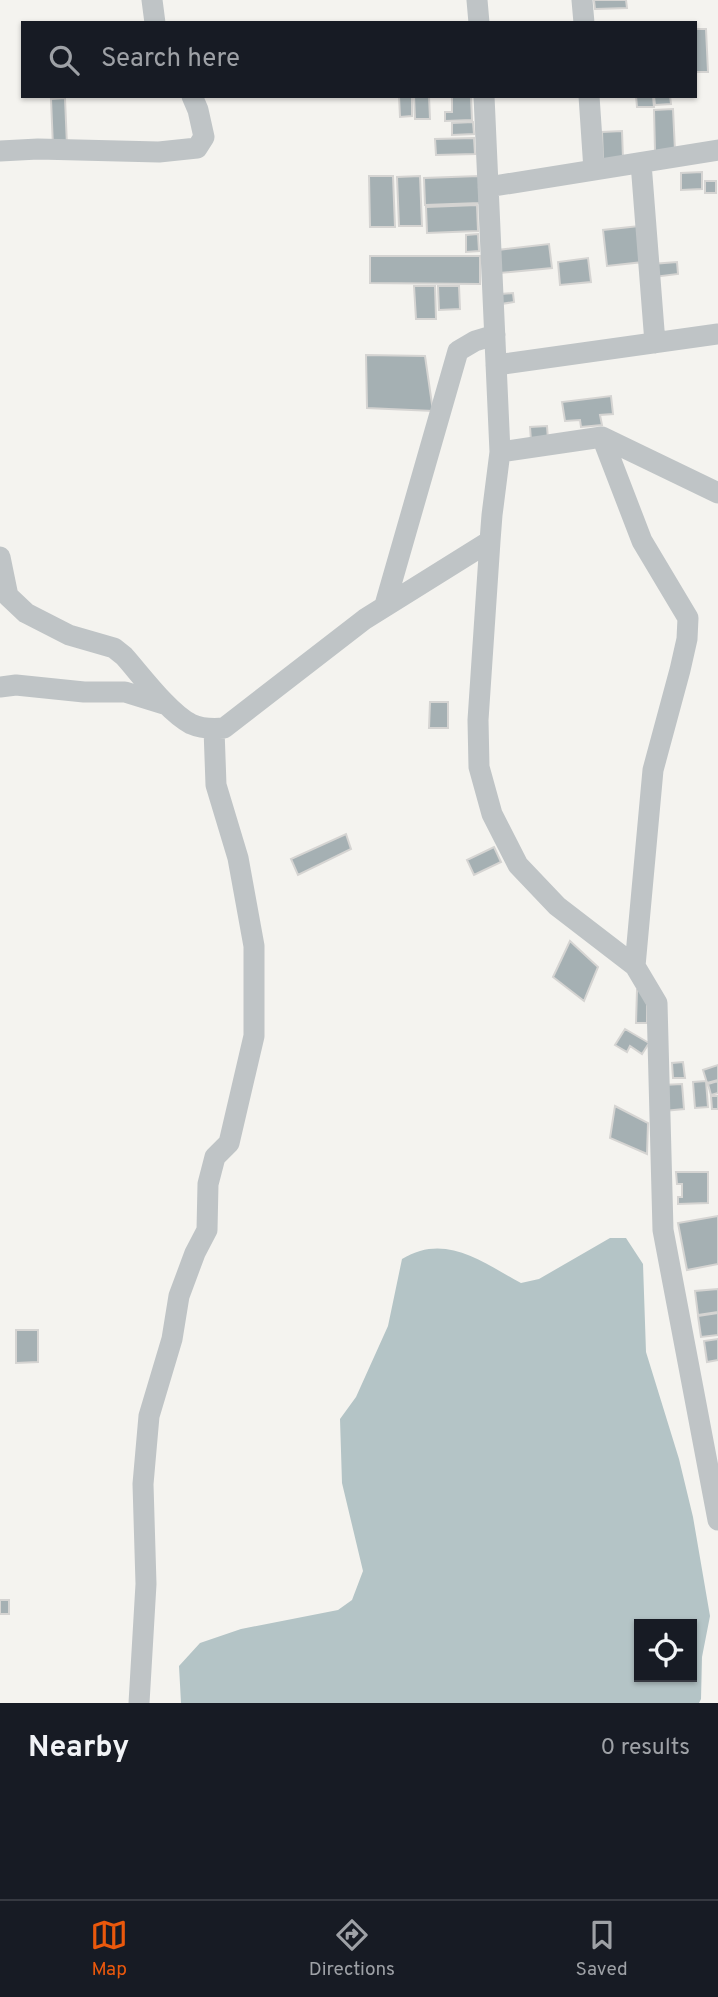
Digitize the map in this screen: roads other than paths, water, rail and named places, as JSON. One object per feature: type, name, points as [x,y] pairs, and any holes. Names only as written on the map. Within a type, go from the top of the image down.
[{"type":"street","points":[[152,0],[155,21]]},
{"type":"street","points":[[477,0],[479,21]]},
{"type":"street","points":[[582,0],[584,21]]},
{"type":"street","points":[[0,151],[38,149],[159,152],[197,148],[204,137],[193,98]]},
{"type":"street","points":[[484,98],[500,452],[490,541],[478,767],[492,814],[518,865],[556,906],[635,966],[657,1003],[663,1230],[713,1467],[718,1520]]},
{"type":"street","points":[[589,98],[594,170]]},
{"type":"street","points":[[488,187],[718,150]]},
{"type":"street","points":[[641,163],[655,343]]},
{"type":"street","points":[[496,365],[718,334]]},
{"type":"street","points":[[386,605],[458,351],[475,341],[495,335]]},
{"type":"street","points":[[500,452],[602,437],[718,493]]},
{"type":"street","points":[[602,437],[642,541],[688,618],[687,639],[680,670],[653,770],[635,966]]},
{"type":"street","points":[[0,557],[8,596],[26,613],[69,635],[114,648],[176,714],[191,724],[214,729],[224,728],[386,605],[490,541]]},
{"type":"street","points":[[0,687],[16,685],[84,692],[125,692],[169,706]]},
{"type":"street","points":[[139,1703],[146,1584],[143,1484],[149,1416],[172,1339],[179,1296],[207,1230],[208,1184],[215,1157],[229,1143],[254,1036],[254,946],[238,858],[216,785],[214,729]]}]
